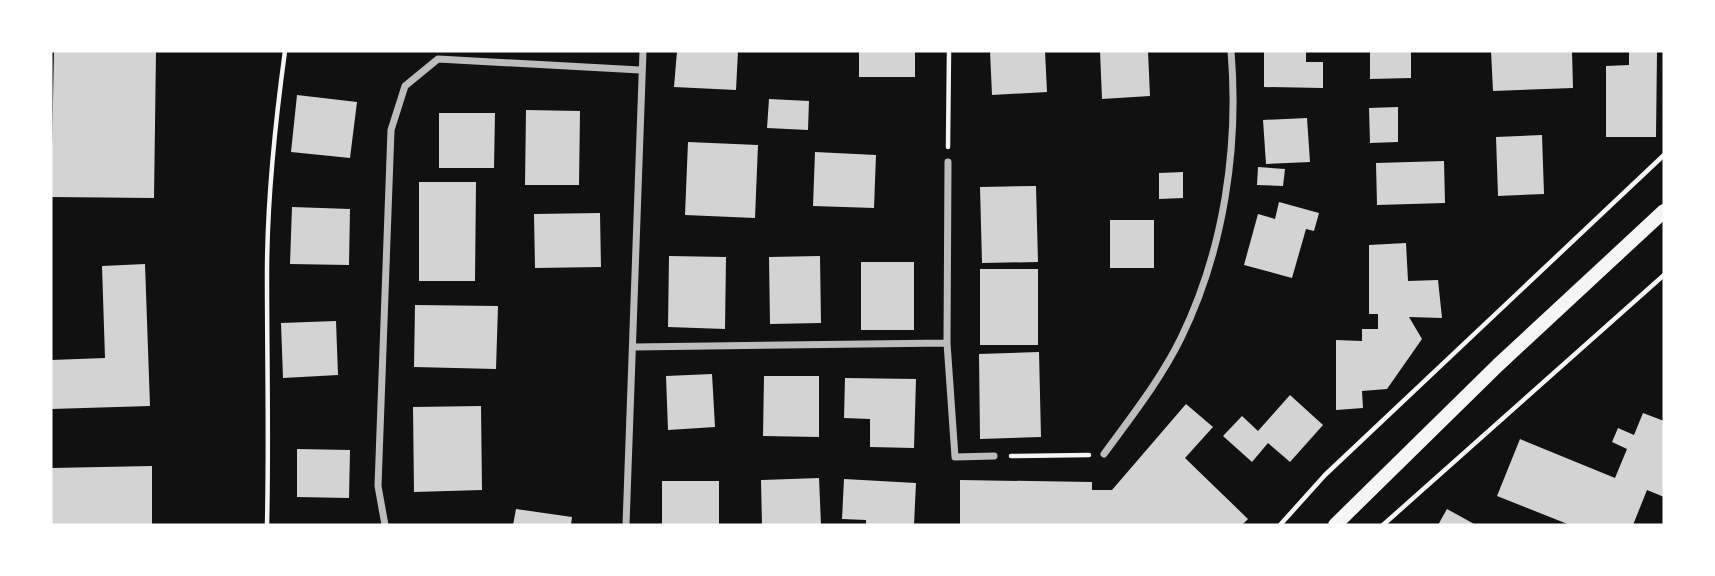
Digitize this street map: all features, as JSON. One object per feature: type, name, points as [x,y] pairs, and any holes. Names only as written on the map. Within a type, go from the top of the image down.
[{"type":"main road","points":[[1335,525],[1497,365],[1664,211]]},
{"type":"street","points":[[626,525],[634,347],[640,70],[643,51]]},
{"type":"street","points":[[1104,454],[1146,396],[1181,338],[1208,266],[1222,219],[1229,174],[1231,51]]},
{"type":"street","points":[[385,525],[378,486],[391,130],[405,86],[438,59],[640,70]]},
{"type":"street","points":[[948,162],[947,343],[955,457],[994,456]]},
{"type":"street","points":[[634,347],[947,343]]},
{"type":"path","points":[[267,525],[270,377],[267,273],[275,125],[285,51]]},
{"type":"path","points":[[948,162],[949,51]]},
{"type":"path","points":[[1280,525],[1325,475],[1664,155]]},
{"type":"path","points":[[1383,525],[1664,275]]},
{"type":"path","points":[[994,456],[1104,454]]},
{"type":"building","points":[[54,51],[156,51],[154,198],[51,197]]},
{"type":"building","points":[[677,51],[738,51],[736,90],[674,87]]},
{"type":"building","points":[[859,51],[915,51],[915,77],[859,77]]},
{"type":"building","points":[[990,51],[1045,51],[1047,92],[992,95]]},
{"type":"building","points":[[1100,51],[1148,51],[1150,96],[1102,99]]},
{"type":"building","points":[[1264,51],[1306,51],[1306,62],[1323,62],[1323,88],[1264,87]]},
{"type":"building","points":[[1370,51],[1411,51],[1411,78],[1370,79]]},
{"type":"building","points":[[1491,51],[1572,51],[1573,88],[1493,91]]},
{"type":"building","points":[[1629,51],[1657,51],[1656,137],[1606,137],[1606,66],[1629,65]]},
{"type":"building","points":[[297,95],[357,102],[350,158],[291,152]]},
{"type":"building","points":[[769,99],[809,101],[808,130],[767,128]]},
{"type":"building","points":[[1398,107],[1398,142],[1370,143],[1369,108]]},
{"type":"building","points":[[526,110],[580,111],[579,185],[525,185]]},
{"type":"building","points":[[439,113],[495,113],[494,168],[439,168]]},
{"type":"building","points":[[1307,118],[1310,162],[1266,164],[1263,120]]},
{"type":"building","points":[[1542,135],[1544,194],[1498,196],[1496,137]]},
{"type":"building","points":[[688,142],[758,145],[755,218],[685,215]]},
{"type":"building","points":[[815,152],[876,155],[874,208],[813,206]]},
{"type":"building","points":[[1444,161],[1445,203],[1377,205],[1376,163]]},
{"type":"building","points":[[1258,167],[1285,169],[1283,186],[1257,185]]},
{"type":"building","points":[[1183,172],[1183,198],[1159,199],[1159,173]]},
{"type":"building","points":[[419,182],[476,182],[475,281],[419,281]]},
{"type":"building","points":[[1036,186],[1038,262],[982,263],[980,187]]},
{"type":"building","points":[[1279,202],[1319,213],[1314,231],[1306,229],[1292,278],[1244,265],[1258,214],[1275,219]]},
{"type":"building","points":[[292,207],[350,209],[349,265],[290,264]]},
{"type":"building","points":[[600,213],[601,267],[535,268],[534,214]]},
{"type":"building","points":[[1110,220],[1154,220],[1154,268],[1110,268]]},
{"type":"building","points":[[1406,243],[1408,281],[1438,280],[1442,318],[1409,317],[1422,339],[1387,389],[1362,391],[1363,408],[1336,410],[1336,340],[1362,341],[1362,329],[1378,329],[1378,314],[1369,314],[1369,245]]},
{"type":"building","points":[[669,256],[726,257],[725,329],[668,327]]},
{"type":"building","points":[[820,256],[821,323],[770,324],[769,257]]},
{"type":"building","points":[[861,262],[914,262],[914,330],[861,330]]},
{"type":"building","points":[[145,264],[150,406],[51,409],[51,360],[105,358],[102,266]]},
{"type":"building","points":[[980,269],[1038,269],[1038,345],[980,345]]},
{"type":"building","points":[[415,305],[498,306],[496,369],[414,367]]},
{"type":"building","points":[[336,321],[338,375],[283,378],[281,323]]},
{"type":"building","points":[[1039,352],[1041,437],[980,439],[979,354]]},
{"type":"building","points":[[712,374],[715,427],[668,430],[666,376]]},
{"type":"building","points":[[764,376],[819,376],[819,437],[763,436]]},
{"type":"building","points":[[845,378],[916,379],[914,448],[870,447],[870,419],[844,418]]},
{"type":"building","points":[[1290,395],[1323,425],[1290,462],[1268,443],[1252,462],[1223,436],[1242,416],[1258,431]]},
{"type":"building","points":[[1186,404],[1213,427],[1185,458],[1248,519],[1242,525],[960,525],[960,480],[1092,482],[1092,490],[1112,490]]},
{"type":"building","points":[[481,406],[482,490],[414,492],[413,407]]},
{"type":"building","points":[[1643,413],[1664,421],[1664,497],[1647,490],[1633,525],[1570,525],[1497,496],[1520,439],[1615,478],[1627,449],[1612,442],[1618,428],[1634,435]]},
{"type":"building","points":[[297,449],[350,450],[349,498],[297,497]]},
{"type":"building","points":[[152,466],[152,525],[51,525],[51,468]]},
{"type":"building","points":[[819,478],[821,525],[762,525],[761,480]]},
{"type":"building","points":[[844,479],[916,483],[914,525],[866,525],[866,520],[842,519]]},
{"type":"building","points":[[662,481],[719,481],[719,525],[662,525]]},
{"type":"building","points":[[516,509],[572,517],[571,525],[513,525]]},
{"type":"building","points":[[1447,509],[1476,525],[1438,525]]}]
